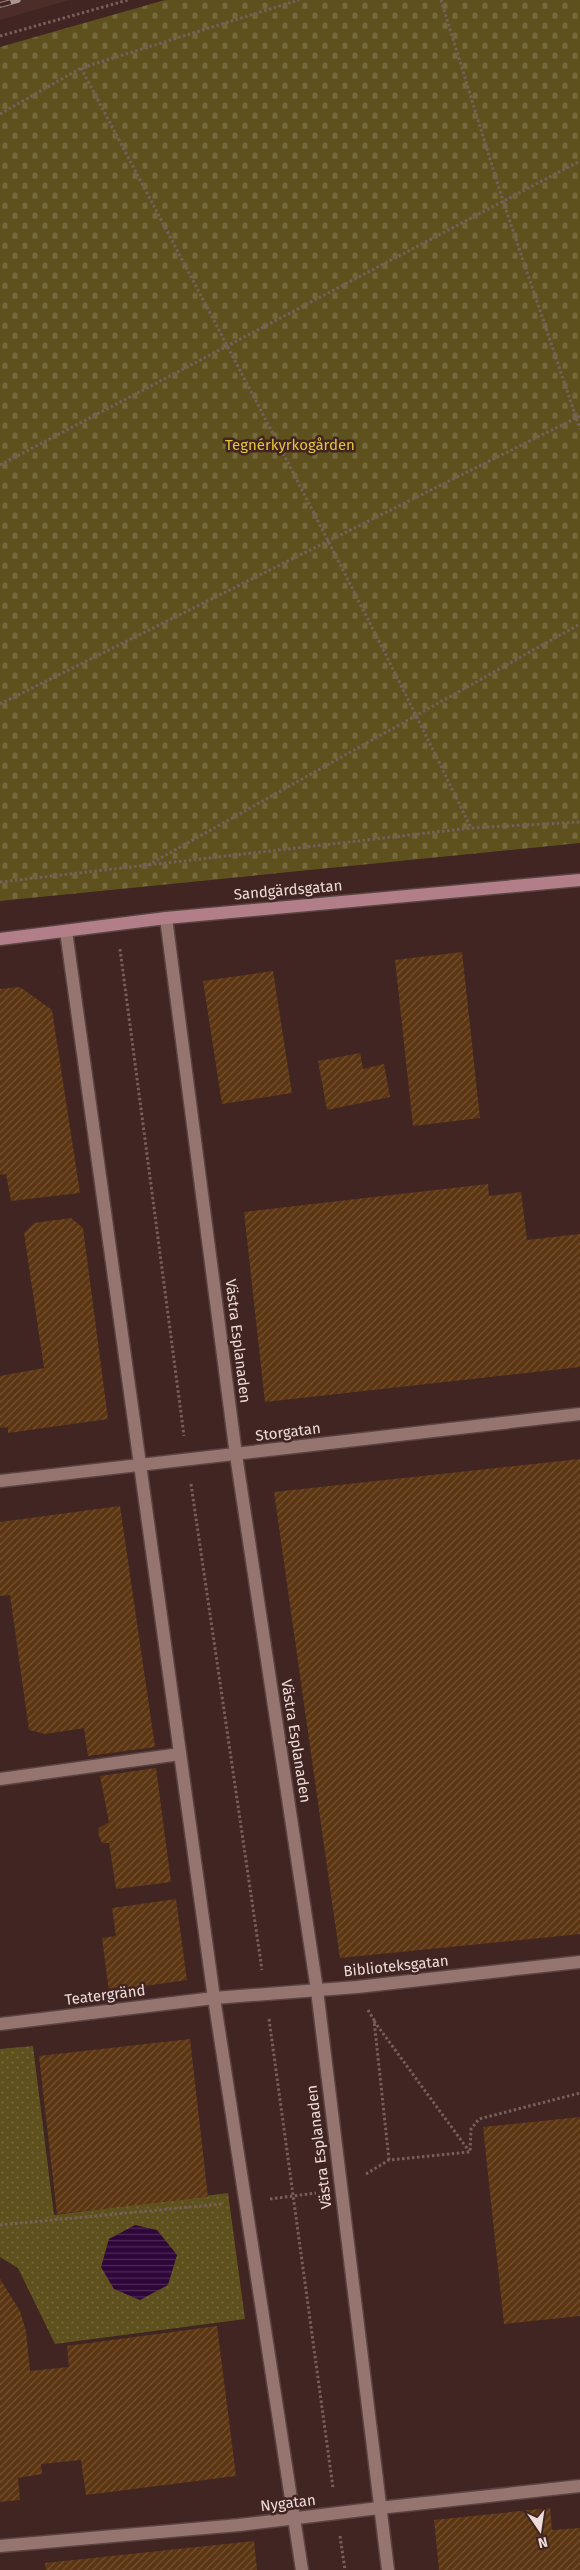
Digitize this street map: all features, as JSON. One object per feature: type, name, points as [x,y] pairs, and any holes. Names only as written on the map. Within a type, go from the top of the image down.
[{"type":"street","name":"Sandgärdsgatan","points":[[0,938],[166,918],[580,880]]},
{"type":"street","name":"Västra Esplanaden","points":[[166,918],[236,1455],[318,1990],[379,2508],[388,2570]]},
{"type":"street","points":[[66,931],[214,1998],[302,2570]]},
{"type":"street","name":"Storgatan","points":[[0,1482],[580,1414]]},
{"type":"street","points":[[0,1779],[180,1754]]},
{"type":"street","name":"Biblioteksgatan","points":[[214,1998],[357,1987],[580,1962]]},
{"type":"street","name":"Teatergränd","points":[[0,2024],[214,1998]]},
{"type":"street","name":"Nygatan","points":[[0,2546],[293,2519],[580,2486]]},
{"type":"path","points":[[0,36],[128,0]]},
{"type":"path","points":[[0,114],[81,68],[299,0]]},
{"type":"path","points":[[441,0],[503,201],[578,417],[580,429]]},
{"type":"path","points":[[81,68],[228,346],[416,715],[471,828]]},
{"type":"path","points":[[0,465],[580,161]]},
{"type":"path","points":[[0,704],[578,417]]},
{"type":"path","points":[[146,866],[580,624]]},
{"type":"path","points":[[0,882],[471,828],[580,822]]},
{"type":"path","points":[[120,948],[187,1461],[266,1994],[345,2570]]},
{"type":"path","points":[[357,1987],[374,2020],[470,2152]]},
{"type":"path","points":[[374,2020],[389,2160]]},
{"type":"path","points":[[470,2152],[471,2129],[479,2119],[580,2093]]},
{"type":"path","points":[[0,2225],[245,2202],[341,2190],[389,2160],[470,2152]]},
{"type":"shaded area","points":[[0,0],[69,0],[0,20]]},
{"type":"shaded area","points":[[135,2225],[157,2230],[177,2255],[168,2285],[140,2300],[114,2289],[101,2267],[109,2239]]},
{"type":"green space","name":"Tegnérkyrkogården","points":[[165,0],[580,0],[580,843],[0,901],[0,47]]},
{"type":"green space","points":[[33,2046],[54,2215],[228,2193],[245,2319],[55,2344],[18,2268],[0,2257],[0,2049]]},
{"type":"building","points":[[462,952],[480,1118],[413,1126],[395,960]]},
{"type":"building","points":[[273,971],[292,1093],[222,1104],[203,981]]},
{"type":"building","points":[[20,987],[52,1010],[80,1193],[11,1201],[6,1174],[0,1175],[0,989]]},
{"type":"building","points":[[360,1053],[363,1069],[384,1064],[390,1097],[327,1110],[318,1061]]},
{"type":"building","points":[[488,1184],[489,1196],[521,1192],[527,1240],[580,1234],[580,1367],[265,1402],[244,1212]]},
{"type":"building","points":[[71,1218],[83,1228],[108,1419],[8,1433],[8,1427],[0,1428],[0,1376],[44,1368],[24,1233],[34,1223]]},
{"type":"building","points":[[580,1459],[580,1934],[340,1958],[274,1492]]},
{"type":"building","points":[[120,1506],[155,1747],[88,1756],[84,1728],[45,1734],[29,1730],[10,1595],[0,1596],[0,1522]]},
{"type":"building","points":[[156,1768],[171,1882],[116,1889],[109,1843],[102,1843],[98,1833],[99,1828],[109,1822],[100,1776]]},
{"type":"building","points":[[176,1899],[187,1980],[109,1991],[102,1938],[116,1936],[112,1908]]},
{"type":"building","points":[[190,2039],[208,2197],[57,2214],[39,2056]]},
{"type":"building","points":[[580,2117],[580,2316],[504,2324],[483,2127]]},
{"type":"building","points":[[0,2279],[20,2311],[26,2331],[30,2371],[69,2367],[67,2346],[217,2326],[236,2476],[86,2495],[81,2460],[41,2464],[42,2474],[18,2478],[20,2500],[0,2502]]},
{"type":"building","points":[[550,2508],[552,2530],[580,2528],[580,2570],[439,2570],[434,2520]]},
{"type":"building","points":[[254,2541],[257,2570],[46,2570],[45,2563]]},
{"type":"railway","points":[[0,5],[18,0]]}]
